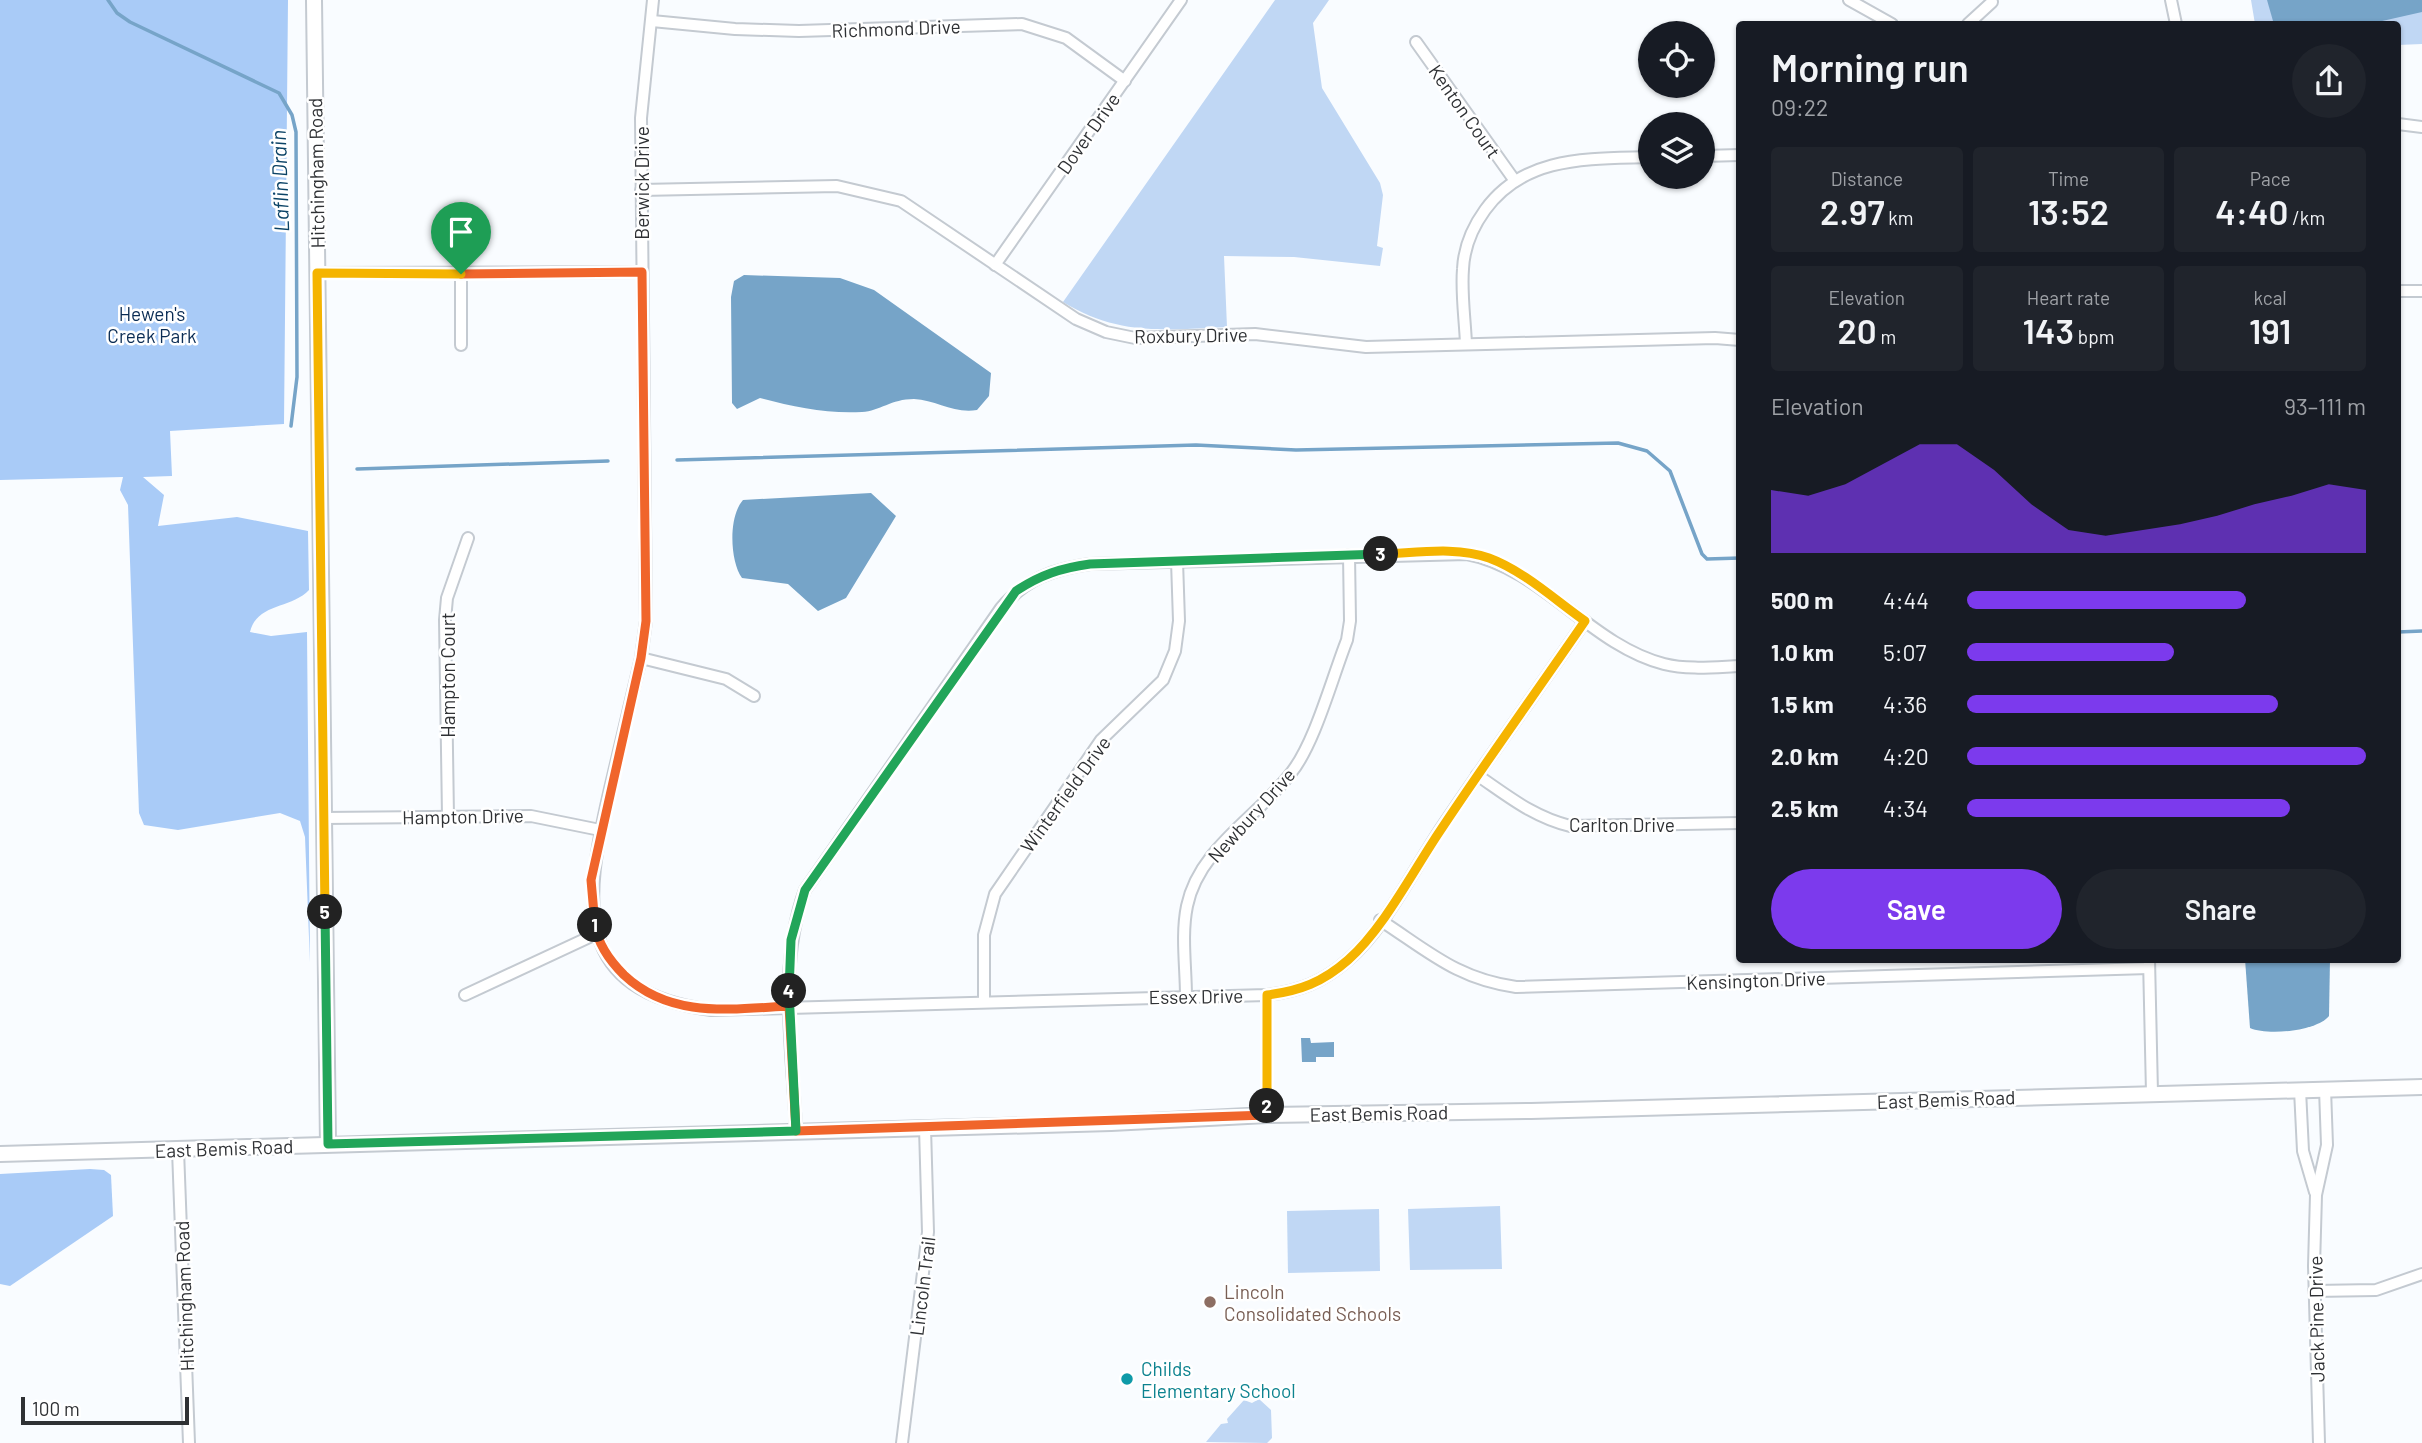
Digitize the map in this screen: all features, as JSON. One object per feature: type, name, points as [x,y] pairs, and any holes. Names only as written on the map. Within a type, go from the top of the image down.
[{"type":"street","name":"Hitchingham Road","points":[[314,0],[328,1144]]},
{"type":"street","name":"Berwick Drive","points":[[653,0],[641,118],[646,621],[641,658],[600,830],[591,880],[596,934],[608,957],[622,972],[639,988],[668,1003],[711,1010],[789,1006]]},
{"type":"street","name":"Dover Drive","points":[[995,265],[1181,0]]},
{"type":"street","points":[[1849,0],[1887,21]]},
{"type":"street","points":[[2171,0],[2175,21]]},
{"type":"street","points":[[1971,21],[1992,2]]},
{"type":"street","name":"Richmond Drive","points":[[652,21],[787,31],[1022,24],[1066,38],[1125,80]]},
{"type":"street","name":"Kenton Court","points":[[1416,42],[1515,181]]},
{"type":"street","points":[[2401,124],[2422,127]]},
{"type":"street","points":[[1715,156],[1736,155]]},
{"type":"street","points":[[1466,344],[1463,270],[1466,246],[1482,214],[1501,190],[1540,167],[1572,159],[1638,158]]},
{"type":"street","name":"Roxbury Drive","points":[[641,190],[836,186],[869,192],[910,206],[1090,326],[1135,338],[1255,334],[1366,347],[1736,340]]},
{"type":"street","points":[[317,273],[642,272]]},
{"type":"street","points":[[461,274],[461,345]]},
{"type":"street","points":[[2401,291],[2422,291]]},
{"type":"street","name":"Hampton Court","points":[[448,816],[445,620],[447,598],[468,538]]},
{"type":"street","points":[[796,1131],[789,1006],[791,940],[805,890],[1016,591],[1038,576],[1063,568],[1177,561],[1442,552],[1487,557],[1506,566],[1637,654],[1661,663],[1688,667],[1736,666]]},
{"type":"street","name":"Newbury Drive","points":[[1186,997],[1185,924],[1193,887],[1209,859],[1291,773],[1302,756],[1347,640],[1350,621],[1349,555]]},
{"type":"street","name":"Winterfield Drive","points":[[984,1002],[984,935],[995,894],[1101,740],[1163,680],[1175,652],[1180,621],[1177,561]]},
{"type":"street","name":"Essex Drive","points":[[789,1006],[1267,995],[1293,992],[1318,983],[1351,958],[1380,920],[1585,621]]},
{"type":"street","points":[[641,658],[726,679],[754,696]]},
{"type":"street","name":"Carlton Drive","points":[[1477,775],[1525,810],[1547,821],[1570,826],[1736,823]]},
{"type":"street","name":"Hampton Drive","points":[[324,818],[531,816],[600,830]]},
{"type":"street","name":"Kensington Drive","points":[[1380,920],[1460,974],[1486,983],[1516,987],[2149,963]]},
{"type":"street","points":[[465,995],[596,934]]},
{"type":"street","points":[[2149,963],[2152,1093]]},
{"type":"street","points":[[1267,995],[1267,1115]]},
{"type":"street","name":"East Bemis Road","points":[[0,1154],[925,1128],[1267,1115],[1531,1111],[2422,1087]]},
{"type":"street","name":"Jack Pine Drive","points":[[2319,1443],[2315,1291],[2316,1195],[2327,1145],[2325,1089]]},
{"type":"street","name":"Jack Pine Drive","points":[[2300,1090],[2303,1151],[2316,1195]]},
{"type":"street","name":"Lincoln Trail","points":[[902,1443],[928,1232],[925,1128]]},
{"type":"street","name":"Hitchingham Road","points":[[178,1150],[190,1443]]},
{"type":"street","points":[[2315,1291],[2376,1290],[2422,1274]]},
{"type":"shaded area","points":[[1275,0],[1329,0],[1313,23],[1322,88],[1380,183],[1383,195],[1377,246],[1383,248],[1380,266],[1294,257],[1224,256],[1227,327],[1163,329],[1123,326],[1083,313],[1063,302]]},
{"type":"shaded area","points":[[2251,0],[2422,0],[2422,44],[2401,45],[2401,21],[2254,21]]},
{"type":"shaded area","points":[[2267,0],[2422,0],[2422,12],[2382,21],[2273,21]]},
{"type":"shaded area","points":[[744,275],[840,278],[874,290],[991,373],[989,396],[977,410],[969,411],[914,399],[862,412],[811,409],[760,398],[737,409],[732,403],[731,297],[734,281]]},
{"type":"shaded area","points":[[871,493],[896,516],[846,598],[818,611],[788,584],[742,578],[735,561],[732,539],[735,517],[743,500]]},
{"type":"shaded area","points":[[2245,963],[2330,963],[2329,1016],[2323,1021],[2292,1031],[2268,1032],[2250,1028]]},
{"type":"shaded area","points":[[1301,1038],[1310,1038],[1311,1043],[1334,1042],[1334,1057],[1316,1057],[1316,1062],[1302,1062]]},
{"type":"shaded area","points":[[1500,1206],[1502,1269],[1410,1270],[1408,1209]]},
{"type":"shaded area","points":[[1379,1209],[1380,1271],[1288,1273],[1287,1211]]},
{"type":"shaded area","points":[[1259,1399],[1271,1410],[1272,1438],[1267,1443],[1206,1442],[1221,1424],[1228,1423],[1227,1419],[1244,1400],[1252,1403]]},
{"type":"green space","name":"Hewen's Creek Park","points":[[0,0],[288,0],[284,424],[170,431],[172,476],[143,477],[164,495],[158,526],[237,517],[308,531],[309,590],[302,596],[267,611],[254,623],[250,632],[271,636],[307,632],[310,963],[305,837],[300,821],[280,813],[178,830],[144,825],[139,813],[128,505],[120,490],[123,477],[0,480]]},
{"type":"green space","points":[[104,1170],[111,1175],[113,1216],[10,1286],[0,1284],[0,1174]]},
{"type":"waterway","name":"Laflin Drain","points":[[108,0],[117,13],[130,22],[279,93],[292,115],[296,132],[297,377],[291,426]]},
{"type":"waterway","points":[[677,460],[1196,445],[1296,450],[1618,443],[1647,451],[1670,471],[1702,554],[1707,559],[1736,558]]},
{"type":"waterway","points":[[357,469],[608,461]]},
{"type":"waterway","points":[[2401,632],[2422,631]]},
{"type":"place","name":"Lincoln Consolidated Schools","points":[[1210,1302]]},
{"type":"place","name":"Childs Elementary School","points":[[1127,1379]]},
{"type":"route","points":[[461,274],[317,273],[328,1144],[796,1131],[789,993],[791,940],[805,890],[1001,608],[1016,591],[1038,576],[1063,568],[1090,564],[1442,552],[1467,554],[1487,557],[1506,566],[1585,621],[1380,920],[1351,958],[1318,983],[1293,992],[1267,995],[1267,1115],[1111,1123],[796,1131],[789,1006],[711,1010],[668,1003],[639,988],[616,967],[596,934],[591,903],[591,880],[600,830],[641,658],[646,621],[642,272],[461,274]]}]
